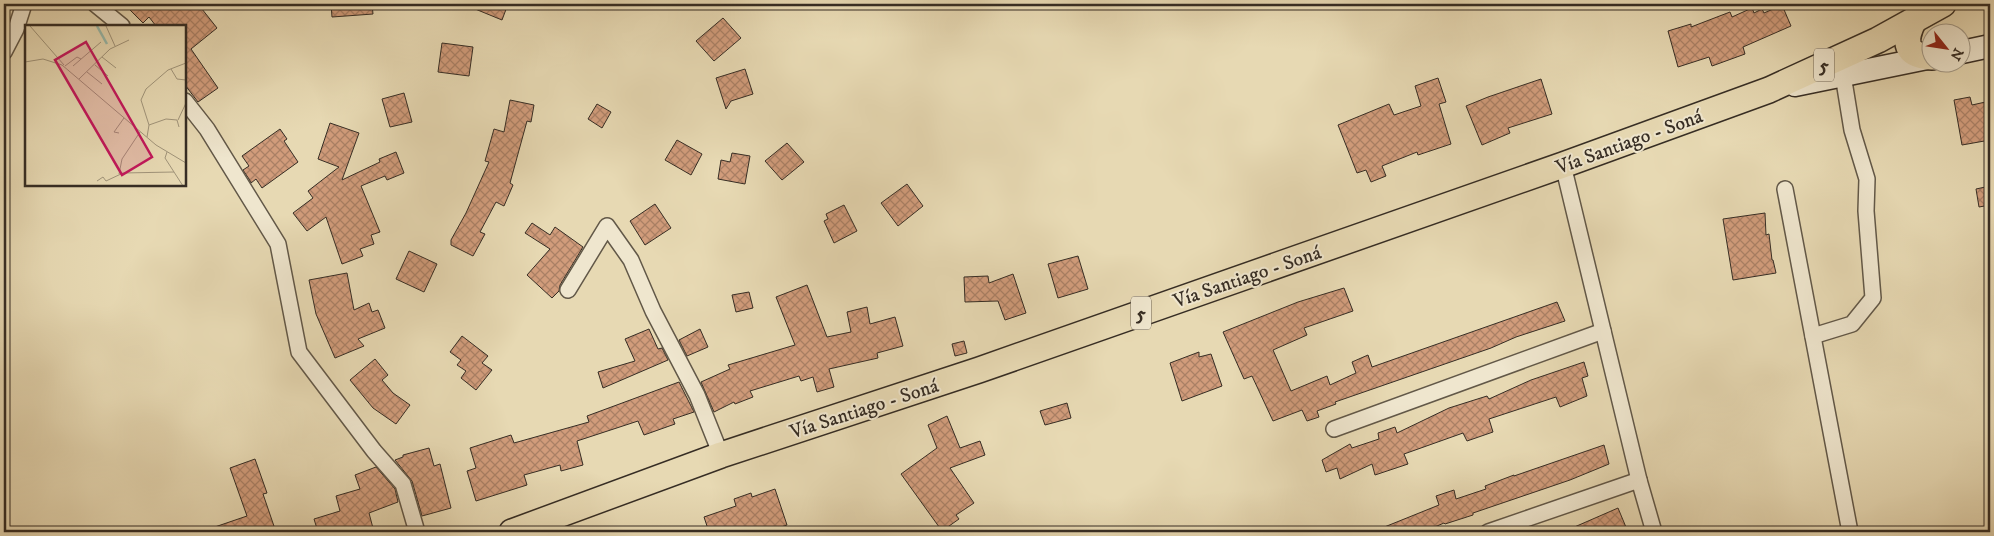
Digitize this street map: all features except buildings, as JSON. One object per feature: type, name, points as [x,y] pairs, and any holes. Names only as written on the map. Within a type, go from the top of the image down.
[{"type":"main road","name":"Vía Santiago - Soná","points":[[512,532],[721,455],[979,370],[1563,165],[1769,90],[1878,40],[1943,4]]},
{"type":"main road","points":[[1914,20],[1909,30],[1909,48],[1912,53],[1922,56]]},
{"type":"main road","points":[[1878,40],[1883,58],[1894,64]]},
{"type":"main road","points":[[1972,50],[1990,46]]},
{"type":"main road","points":[[1769,90],[1922,59]]},
{"type":"street","points":[[4,52],[16,29],[24,4]]},
{"type":"street","points":[[95,4],[121,25]]},
{"type":"street","points":[[1813,336],[1852,324],[1872,298],[1866,211],[1867,179],[1852,130],[1843,75]]},
{"type":"street","points":[[186,102],[207,129],[278,244],[299,352],[374,451],[403,484],[417,532]]},
{"type":"street","points":[[1563,165],[1639,480],[1654,532]]},
{"type":"street","points":[[1785,189],[1850,532]]},
{"type":"street","points":[[568,290],[607,226],[631,260],[653,312],[697,395],[721,455]]},
{"type":"street","points":[[1334,429],[1603,330]]},
{"type":"street","points":[[1488,532],[1639,480]]}]
